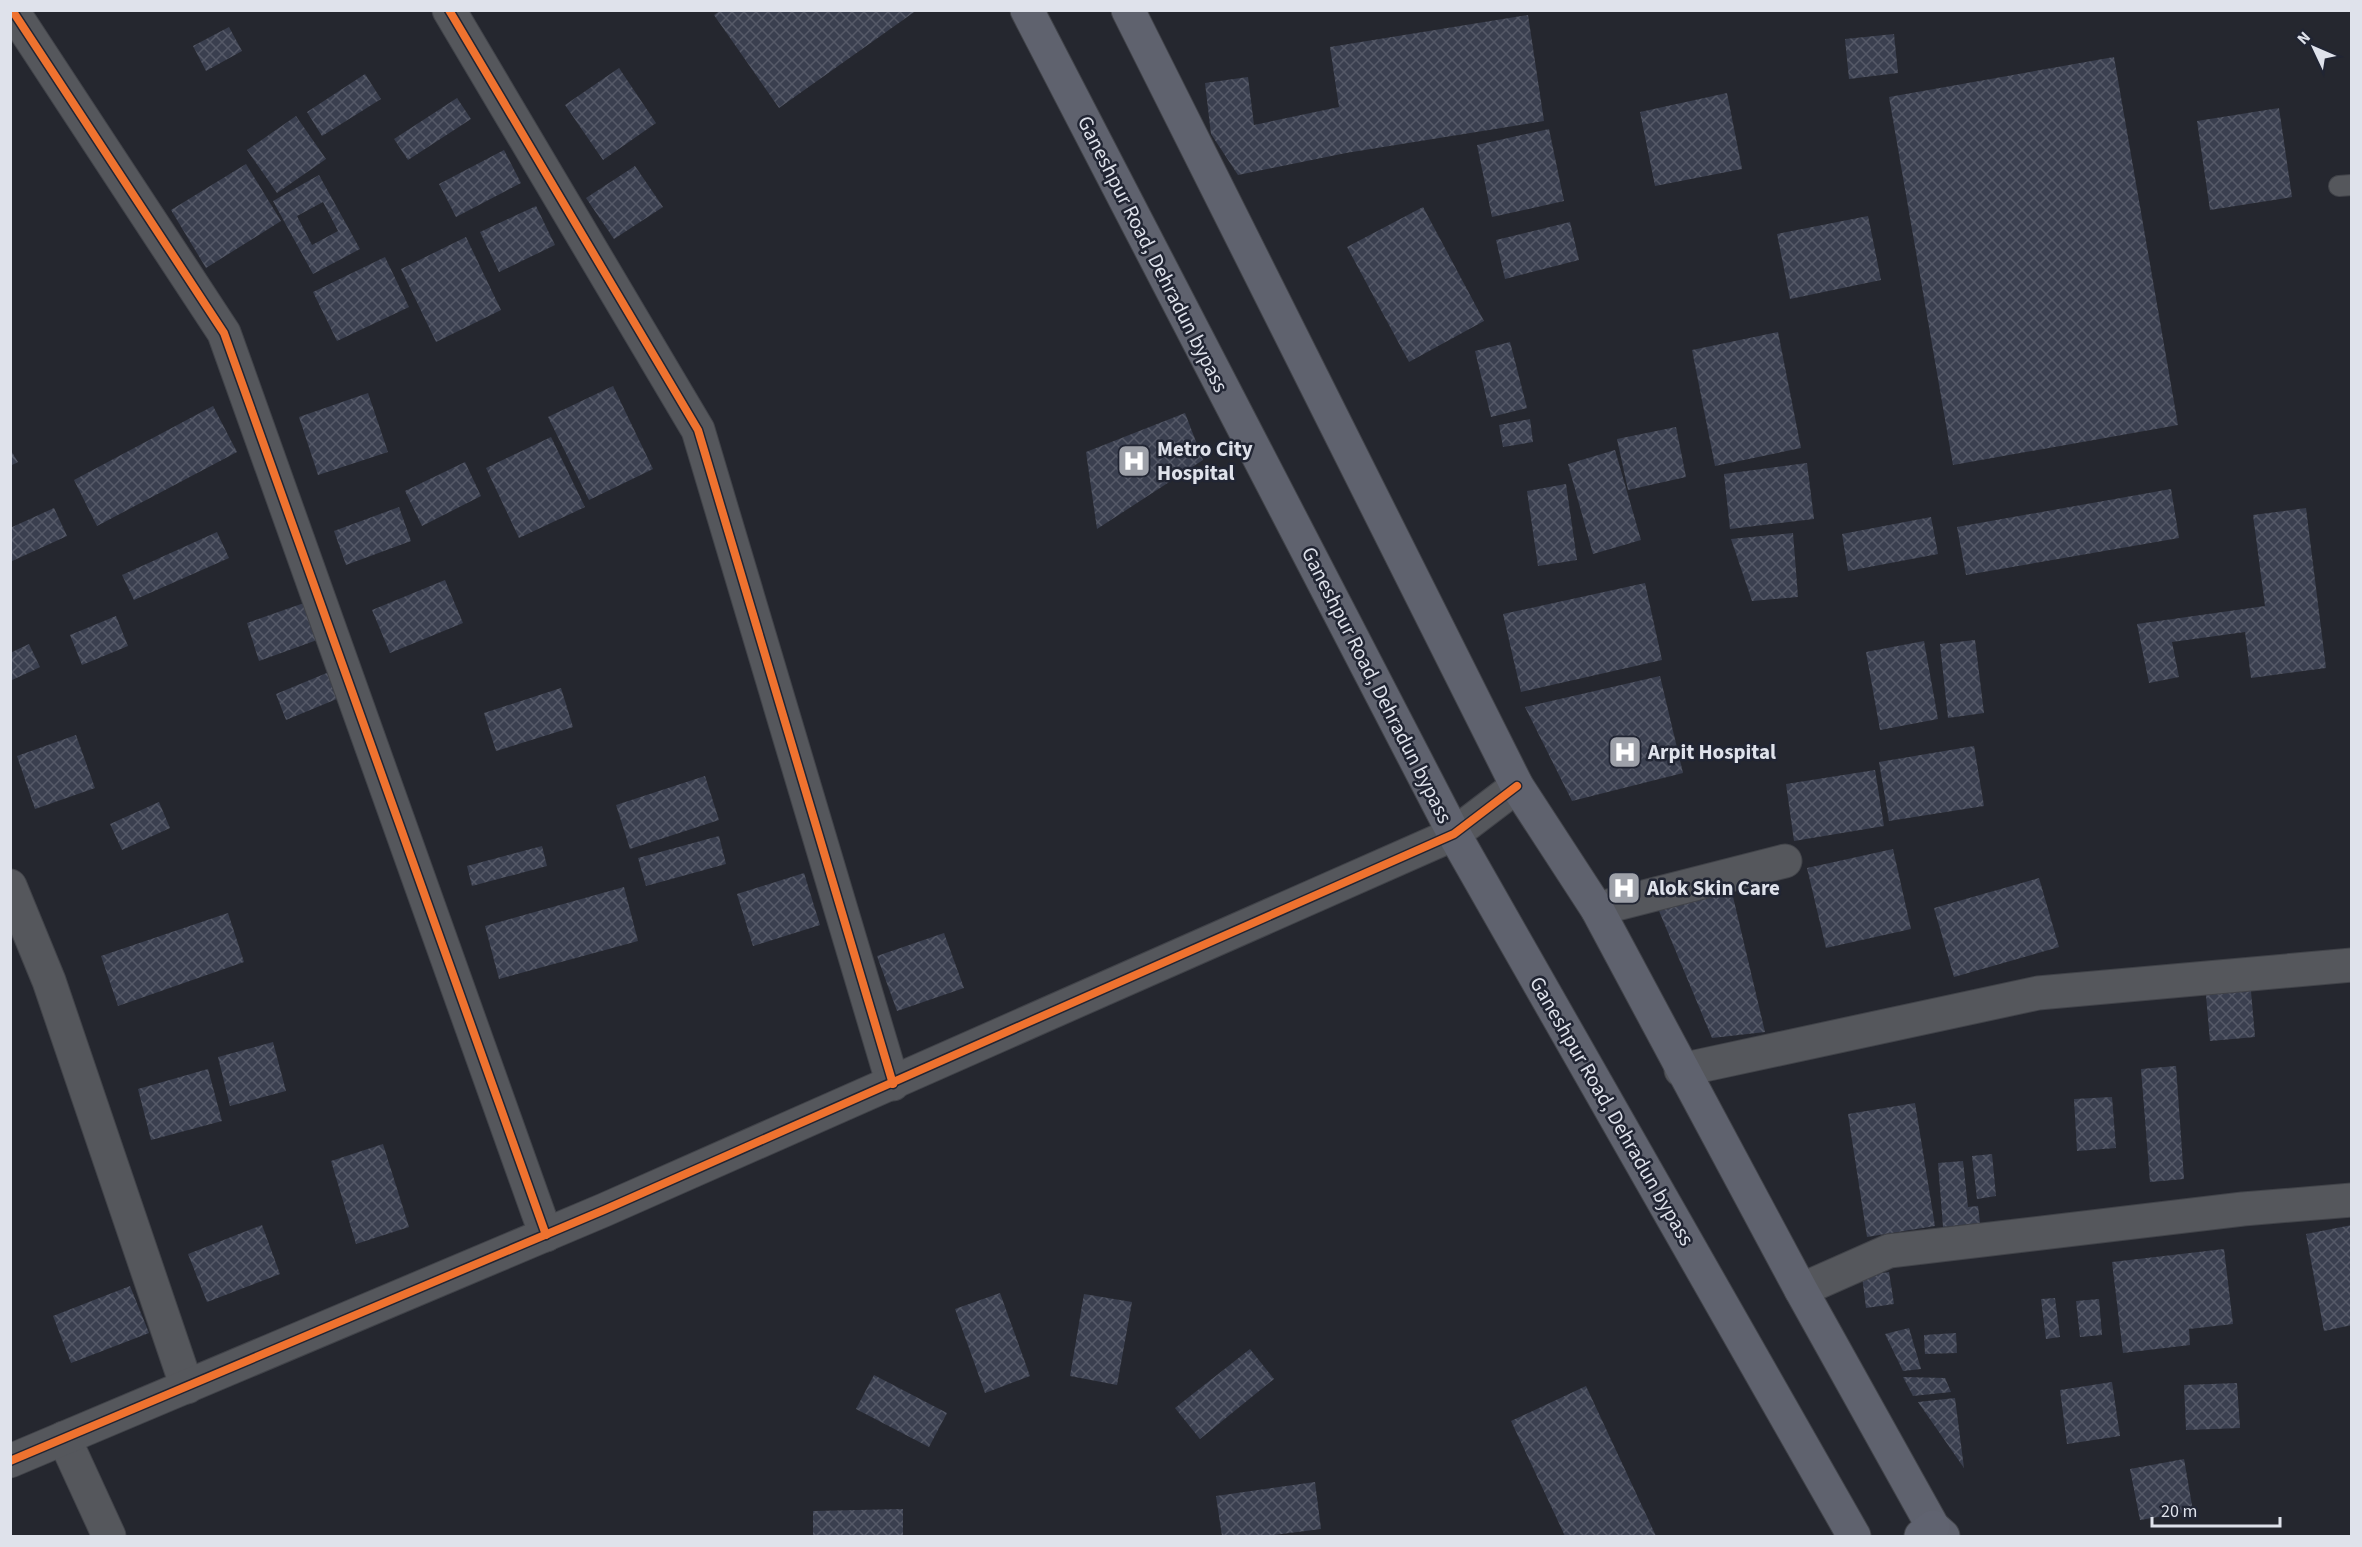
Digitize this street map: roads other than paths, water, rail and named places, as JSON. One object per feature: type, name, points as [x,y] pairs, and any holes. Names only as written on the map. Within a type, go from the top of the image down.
[{"type":"main road","name":"Ganeshpur Road, Dehradun bypass","points":[[1027,10],[1454,834],[1854,1536]]},
{"type":"main road","points":[[1128,10],[1517,786],[1597,909],[1681,1070],[1933,1533]]},
{"type":"street","points":[[12,10],[224,333],[546,1235]]},
{"type":"street","points":[[449,10],[698,430],[893,1084]]},
{"type":"street","points":[[10,1461],[546,1235],[893,1084],[1454,834],[1517,786]]},
{"type":"street","points":[[1597,909],[1785,861]]},
{"type":"street","points":[[10,886],[49,981],[187,1387]]},
{"type":"street","points":[[1681,1070],[2038,993],[2352,965]]},
{"type":"street","points":[[1801,1290],[1888,1251],[2243,1209],[2352,1200]]},
{"type":"street","points":[[64,1438],[109,1536]]},
{"type":"place","name":"Metro City Hospital","points":[[1134,461]]},
{"type":"place","name":"Arpit Hospital","points":[[1625,752]]},
{"type":"place","name":"Alok Skin Care","points":[[1624,888]]}]
